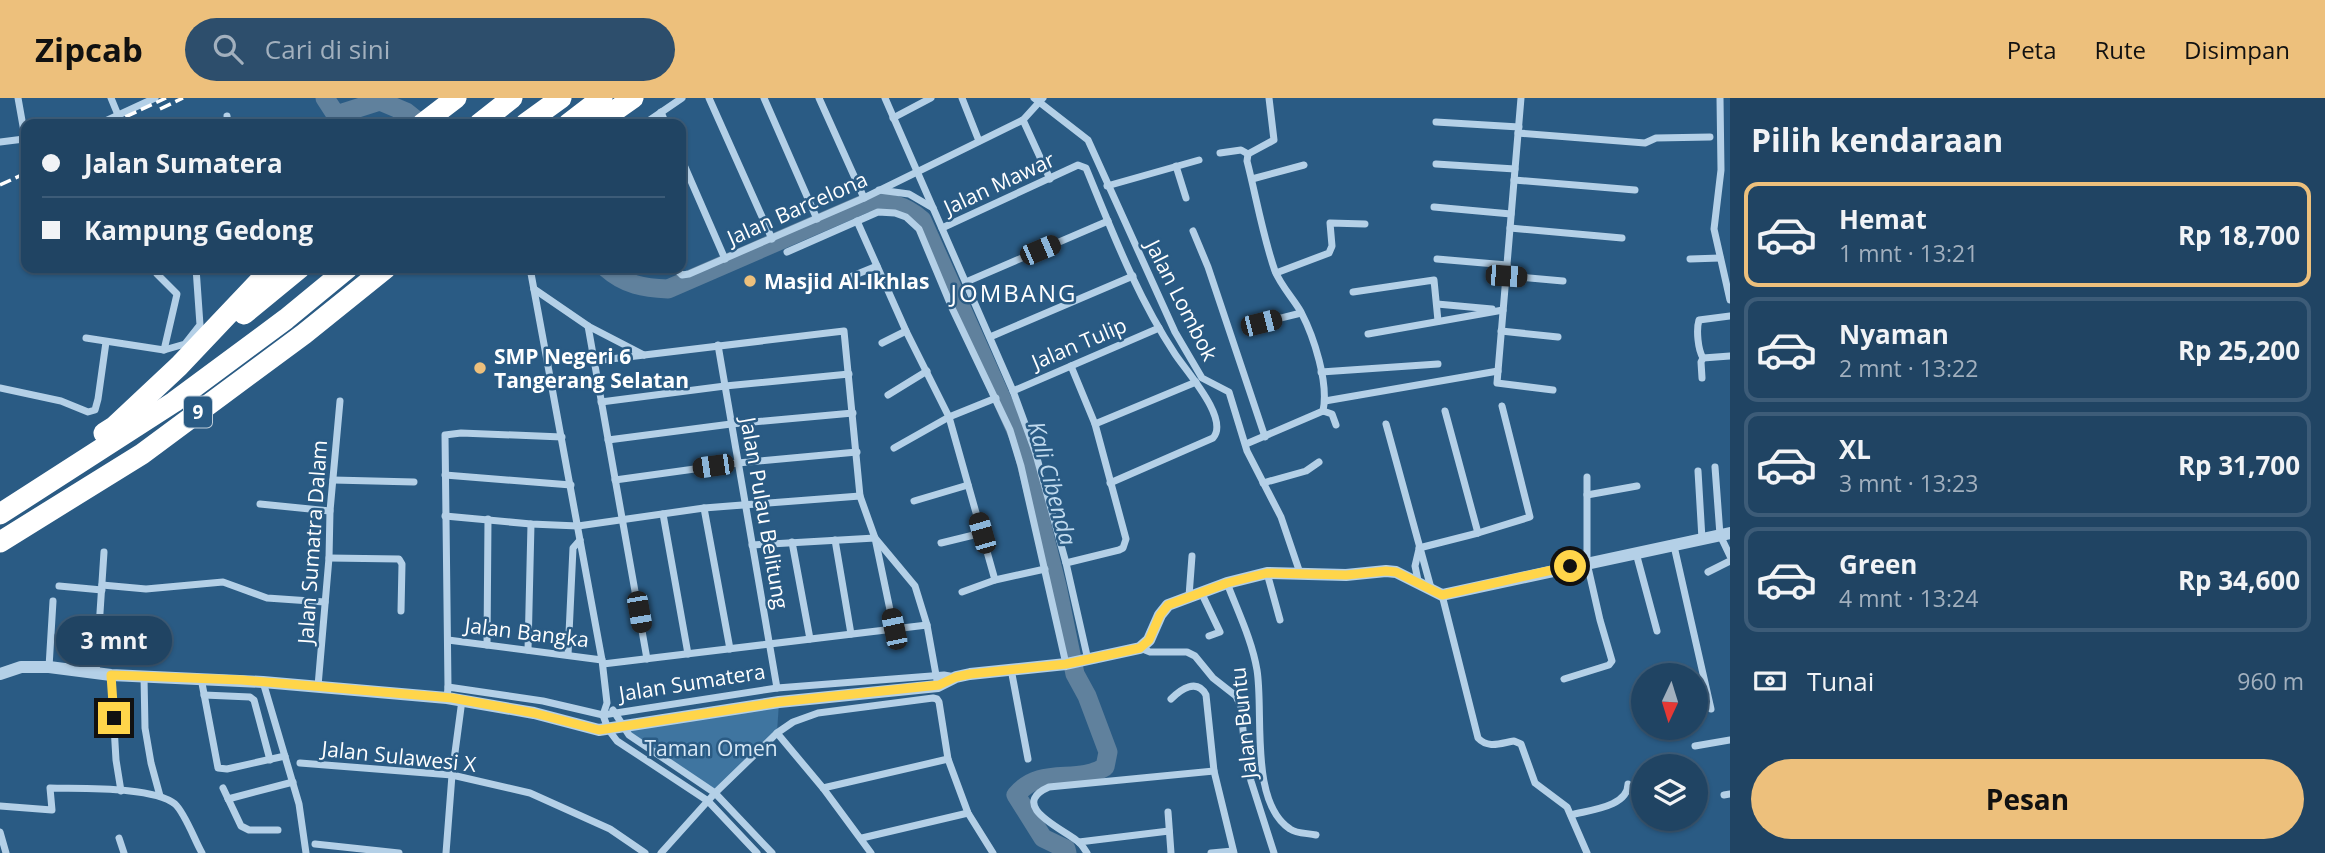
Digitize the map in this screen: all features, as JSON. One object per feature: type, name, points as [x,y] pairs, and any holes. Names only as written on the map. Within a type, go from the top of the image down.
[{"type":"highway","points":[[428,119],[456,98]]},
{"type":"highway","points":[[485,119],[512,98]]},
{"type":"highway","points":[[532,119],[561,98]]},
{"type":"highway","points":[[575,119],[602,98]]},
{"type":"highway","points":[[603,119],[633,98]]},
{"type":"highway","points":[[0,501],[115,426],[179,366],[267,273]]},
{"type":"highway","points":[[179,366],[294,273]]},
{"type":"highway","name":"9","points":[[0,514],[174,402],[286,319],[342,273]]},
{"type":"highway","name":"9","points":[[0,542],[142,454],[382,273]]},
{"type":"street","points":[[18,98],[21,119]]},
{"type":"street","points":[[111,98],[118,115]]},
{"type":"street","points":[[110,119],[155,98]]},
{"type":"street","points":[[651,119],[682,98]]},
{"type":"street","points":[[709,98],[772,239]]},
{"type":"street","points":[[764,98],[817,219]]},
{"type":"street","points":[[819,98],[864,198]]},
{"type":"street","points":[[885,98],[1013,391],[1035,451],[1066,563],[1086,660]]},
{"type":"street","points":[[893,118],[931,98]]},
{"type":"street","points":[[962,98],[979,141]]},
{"type":"street","points":[[1248,154],[1274,140],[1269,98]]},
{"type":"street","points":[[1521,98],[1497,383],[1553,390]]},
{"type":"street","points":[[1720,98],[1721,170],[1714,229],[1730,300]]},
{"type":"street","points":[[1039,99],[1023,120],[1050,179]]},
{"type":"street","name":"Jalan Lombok","points":[[1039,99],[1088,140],[1175,332],[1202,378],[1229,392],[1247,451],[1281,517],[1300,573]]},
{"type":"street","points":[[661,112],[664,119]]},
{"type":"street","name":"Jalan Barcelona","points":[[680,273],[690,274],[817,219],[1023,120]]},
{"type":"street","points":[[1436,122],[1645,143],[1656,138],[1710,137]]},
{"type":"street","points":[[0,142],[21,141]]},
{"type":"street","points":[[1220,153],[1241,150],[1248,154]]},
{"type":"street","points":[[1248,154],[1247,161],[1276,273],[1301,313],[1310,334],[1321,372],[1325,401],[1323,411]]},
{"type":"street","points":[[1107,186],[1199,160]]},
{"type":"street","points":[[1436,164],[1515,169]]},
{"type":"street","name":"Jalan Mawar","points":[[942,228],[1078,165],[1086,168],[1108,221]]},
{"type":"street","points":[[1252,179],[1304,165]]},
{"type":"street","points":[[1176,166],[1186,198]]},
{"type":"street","points":[[686,169],[725,259]]},
{"type":"street","points":[[1514,180],[1635,190]]},
{"type":"street","points":[[879,190],[909,194],[934,209]]},
{"type":"street","points":[[1434,207],[1511,214]]},
{"type":"street","points":[[788,252],[878,212],[906,217],[916,224],[952,308],[1010,430],[1068,664]]},
{"type":"street","points":[[857,221],[906,331],[949,417],[995,580]]},
{"type":"street","points":[[966,282],[1108,221],[1159,328],[1208,401],[1217,425],[1216,435],[1110,483]]},
{"type":"street","points":[[1276,273],[1329,253],[1332,246],[1330,223],[1365,224]]},
{"type":"street","points":[[1510,228],[1622,238]]},
{"type":"street","points":[[1193,232],[1208,267],[1265,437]]},
{"type":"street","points":[[1690,259],[1720,258]]},
{"type":"street","points":[[1437,259],[1507,265]]},
{"type":"street","points":[[850,277],[877,266]]},
{"type":"street","points":[[86,338],[164,350],[185,344],[200,325],[196,273]]},
{"type":"street","points":[[531,273],[602,662],[607,703],[603,715],[615,727],[715,793],[772,853]]},
{"type":"street","points":[[157,274],[177,294],[164,350]]},
{"type":"street","points":[[990,337],[1133,276]]},
{"type":"street","points":[[1506,276],[1563,281]]},
{"type":"street","points":[[1353,292],[1434,280],[1438,321]]},
{"type":"street","points":[[534,289],[587,326],[644,355]]},
{"type":"street","points":[[1437,304],[1503,310]]},
{"type":"street","points":[[1368,334],[1503,310]]},
{"type":"street","points":[[1261,323],[1301,313]]},
{"type":"street","points":[[1703,358],[1700,354],[1697,325],[1699,320],[1730,316]]},
{"type":"street","points":[[587,326],[647,659]]},
{"type":"street","name":"Jalan Tulip","points":[[1013,391],[1159,328]]},
{"type":"street","points":[[594,361],[844,331],[860,496],[875,538],[894,629]]},
{"type":"street","points":[[882,344],[906,331]]},
{"type":"street","points":[[1502,331],[1558,337]]},
{"type":"street","points":[[0,388],[61,401],[88,412],[94,410],[98,400],[106,342]]},
{"type":"street","name":"Jalan Pulau Belitung","points":[[718,345],[777,688]]},
{"type":"street","points":[[1703,358],[1730,356]]},
{"type":"street","points":[[1702,378],[1703,358]]},
{"type":"street","points":[[1321,372],[1438,364]]},
{"type":"street","points":[[1066,563],[1119,550],[1125,544],[1126,534],[1096,424],[1071,366]]},
{"type":"street","points":[[888,395],[927,371]]},
{"type":"street","points":[[1325,401],[1498,372]]},
{"type":"street","points":[[601,402],[849,374]]},
{"type":"street","points":[[1096,424],[1196,382]]},
{"type":"street","points":[[894,448],[949,417],[996,398]]},
{"type":"street","name":"Jalan Sumatra Dalam","points":[[318,686],[340,401]]},
{"type":"street","points":[[1419,548],[1527,519],[1531,513],[1502,406]]},
{"type":"street","points":[[1246,444],[1323,411],[1332,414],[1336,425]]},
{"type":"street","points":[[1445,411],[1478,533]]},
{"type":"street","points":[[608,440],[731,424],[853,413]]},
{"type":"street","points":[[1386,424],[1419,548],[1437,593],[1478,738],[1490,745],[1518,741],[1535,783],[1562,802],[1571,815],[1587,853]]},
{"type":"street","points":[[447,692],[444,439],[449,433],[562,438]]},
{"type":"street","points":[[615,480],[738,463],[857,452]]},
{"type":"street","points":[[1264,484],[1306,471],[1318,462]]},
{"type":"street","points":[[1708,572],[1730,558],[1715,467]]},
{"type":"street","points":[[1698,471],[1702,539]]},
{"type":"street","points":[[445,475],[571,485]]},
{"type":"street","points":[[1564,679],[1609,665],[1612,661],[1587,563],[1587,477]]},
{"type":"street","points":[[333,480],[414,482]]},
{"type":"street","points":[[914,501],[968,485]]},
{"type":"street","points":[[1587,495],[1637,486]]},
{"type":"street","points":[[445,516],[578,526],[704,508],[860,496]]},
{"type":"street","points":[[260,504],[330,511]]},
{"type":"street","points":[[704,508],[730,649]]},
{"type":"street","points":[[663,514],[688,653]]},
{"type":"street","points":[[487,645],[488,519]]},
{"type":"street","points":[[528,650],[531,524]]},
{"type":"street","points":[[941,543],[982,533]]},
{"type":"street","points":[[1274,853],[1251,781],[1245,753],[1243,720],[1236,696],[1213,678],[1195,656],[1187,652],[1150,652],[1140,648],[1149,640],[1160,615],[1168,605],[1227,583],[1267,573],[1346,575],[1396,572],[1437,593],[1725,534]]},
{"type":"street","points":[[752,545],[875,538]]},
{"type":"street","points":[[875,538],[912,581],[926,625],[938,680]]},
{"type":"street","points":[[568,655],[573,548],[580,540]]},
{"type":"street","points":[[835,540],[851,634]]},
{"type":"street","points":[[793,542],[810,639]]},
{"type":"street","points":[[1674,546],[1711,709]]},
{"type":"street","points":[[1419,548],[1415,566],[1419,585]]},
{"type":"street","points":[[96,674],[104,552]]},
{"type":"street","points":[[1636,554],[1657,631]]},
{"type":"street","points":[[1192,556],[1195,594],[1220,632],[1209,636]]},
{"type":"street","points":[[328,558],[399,559],[402,564],[401,611]]},
{"type":"street","points":[[962,592],[995,580],[1045,569]]},
{"type":"street","points":[[1267,573],[1280,620]]},
{"type":"street","points":[[58,586],[146,589],[223,582],[267,598],[325,602]]},
{"type":"street","name":"Jalan Buntu","points":[[1227,583],[1251,642],[1259,691],[1259,751],[1273,810],[1288,828],[1316,835]]},
{"type":"street","points":[[48,667],[53,601]]},
{"type":"street","name":"Jalan Bangka","points":[[447,640],[568,655],[602,662],[647,659],[926,625]]},
{"type":"street","name":"Jalan Sumatera","points":[[447,692],[462,700],[534,713],[590,729],[1011,669],[1068,664],[1140,648]]},
{"type":"street","name":"Jalan Sumatera","points":[[0,674],[21,667],[48,667],[111,675],[447,692],[543,701],[603,715],[777,688],[938,680]]},
{"type":"street","points":[[1011,669],[1028,759]]},
{"type":"street","points":[[111,675],[116,760],[121,791]]},
{"type":"street","points":[[144,677],[145,728],[160,796]]},
{"type":"street","points":[[201,678],[218,768],[227,769],[285,756]]},
{"type":"street","points":[[262,682],[299,804],[306,853]]},
{"type":"street","points":[[1171,699],[1181,689],[1197,686],[1203,689],[1206,695],[1214,771],[1233,852],[1211,853]]},
{"type":"street","points":[[204,695],[250,697],[254,700],[270,760]]},
{"type":"street","points":[[661,853],[715,793],[777,733],[793,722],[818,713],[937,699],[948,759],[968,813],[993,853]]},
{"type":"street","points":[[446,853],[452,775],[462,700]]},
{"type":"street","points":[[607,703],[615,713],[617,741],[708,801],[757,853]]},
{"type":"street","points":[[777,733],[823,788],[871,853]]},
{"type":"street","points":[[1695,746],[1730,740]]},
{"type":"street","points":[[823,788],[948,759]]},
{"type":"street","name":"Jalan Sulawesi X","points":[[300,763],[452,775],[530,793],[610,829],[645,853]]},
{"type":"street","points":[[1087,853],[1079,842],[1039,815],[1034,805],[1038,792],[1049,787],[1214,771]]},
{"type":"street","points":[[228,799],[293,782]]},
{"type":"street","points":[[1571,815],[1619,801],[1627,793],[1628,784]]},
{"type":"street","points":[[0,806],[52,810],[50,788],[121,791],[160,796],[177,806],[202,853]]},
{"type":"street","points":[[223,788],[244,828],[278,830]]},
{"type":"street","points":[[1168,812],[1171,853]]},
{"type":"street","points":[[862,838],[968,813]]},
{"type":"street","points":[[1079,842],[1169,831]]},
{"type":"street","points":[[0,832],[6,853]]},
{"type":"street","points":[[119,838],[124,853]]},
{"type":"street","points":[[315,844],[399,853]]},
{"type":"green space","name":"Taman Omen","points":[[779,702],[777,733],[715,793],[621,726]]},
{"type":"waterway","name":"Kali Cibenda","points":[[325,98],[336,115],[380,101],[406,112],[415,119]]},
{"type":"waterway","name":"Kali Cibenda","points":[[613,273],[635,284],[668,289],[866,203],[896,205],[922,220],[1021,442],[1057,586],[1075,674],[1087,696],[1108,752],[1105,767],[1082,775],[1036,780],[1016,795],[1043,838],[1066,849],[1067,853]]},
{"type":"railway","points":[[121,119],[166,98]]},
{"type":"railway","points":[[160,109],[183,98]]},
{"type":"railway","points":[[0,185],[21,175]]},
{"type":"place","name":"Masjid Al-Ikhlas","points":[[750,281]]},
{"type":"place","name":"SMP Negeri 6 Tangerang Selatan","points":[[480,368]]},
{"type":"district","name":"JOMBANG","points":[[1014,292]]},
{"type":"route","points":[[114,718],[111,675],[242,680],[452,698],[534,713],[599,730],[779,702],[939,685],[970,674],[1066,664],[1140,648],[1151,637],[1160,615],[1168,605],[1227,583],[1267,573],[1346,575],[1396,572],[1442,595],[1570,566]]}]
